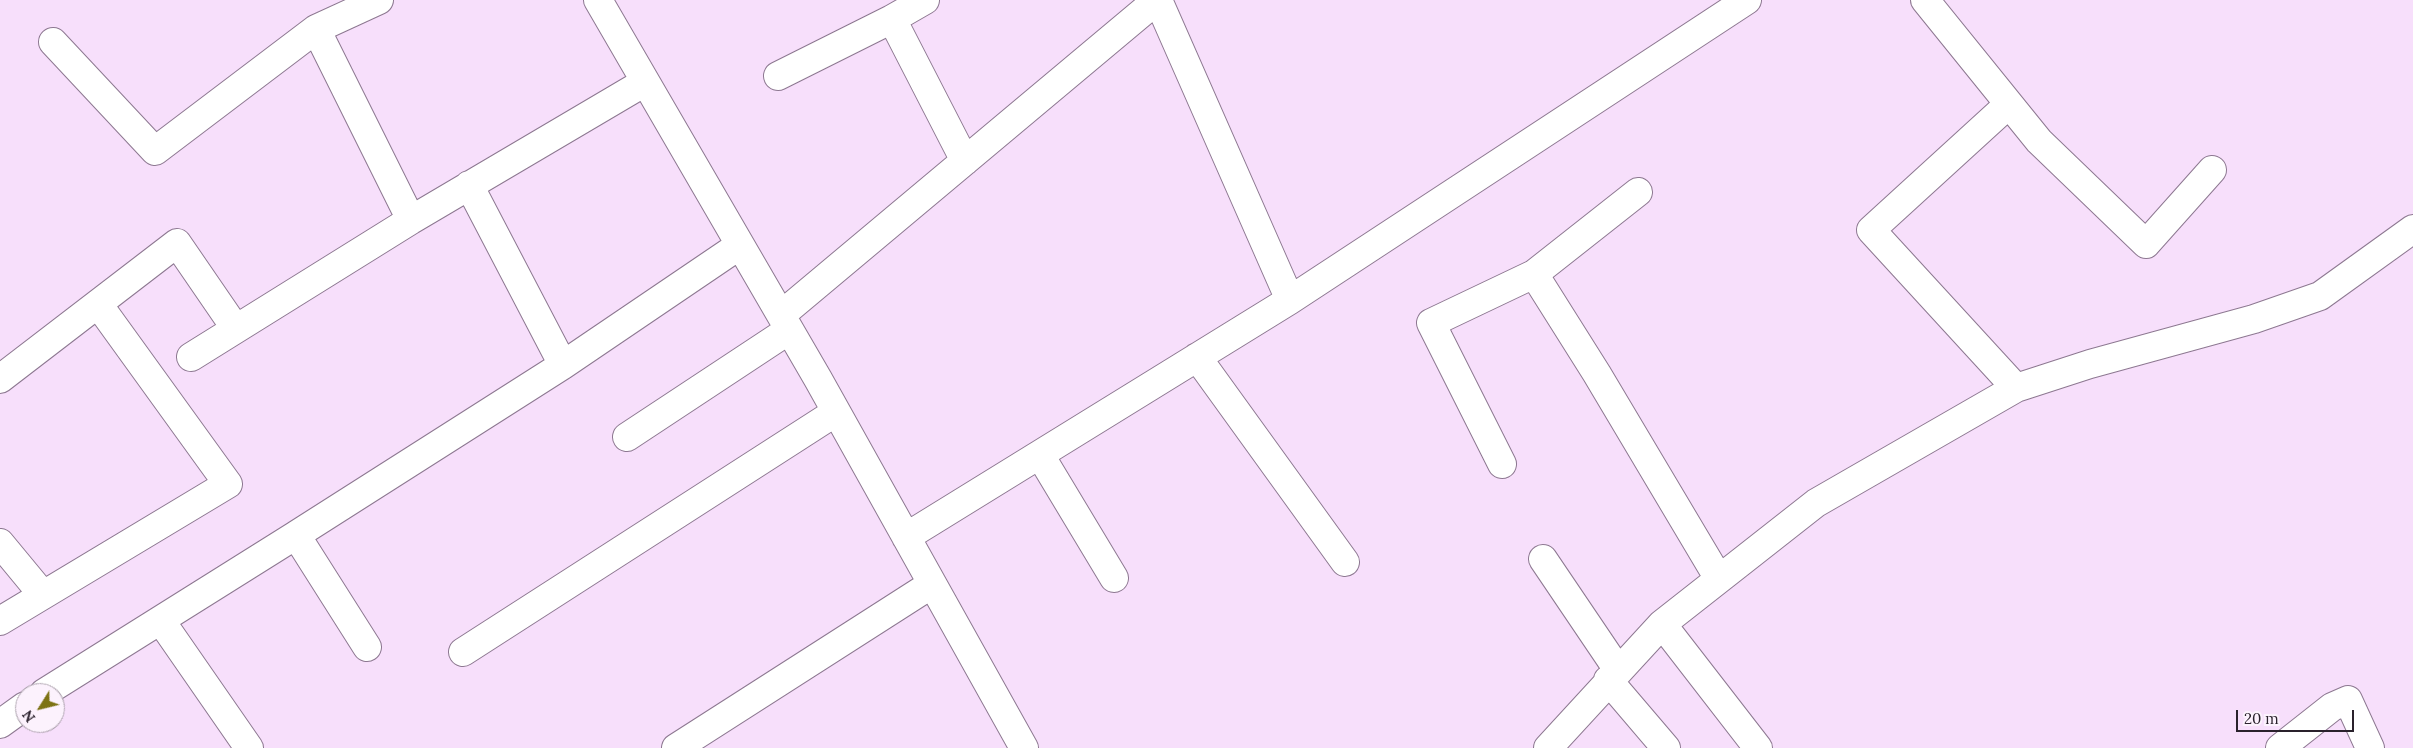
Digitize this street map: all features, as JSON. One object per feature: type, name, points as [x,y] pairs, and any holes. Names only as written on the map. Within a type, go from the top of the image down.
[{"type":"street","points":[[53,42],[155,151],[316,29],[379,0]]},
{"type":"street","points":[[598,0],[836,412],[1024,748]]},
{"type":"street","points":[[778,76],[892,19],[925,0]]},
{"type":"street","points":[[627,437],[785,323],[965,161],[1157,0],[1290,300]]},
{"type":"street","points":[[906,537],[1290,300],[1747,0]]},
{"type":"street","points":[[1924,0],[2039,141],[2146,244],[2212,170]]},
{"type":"street","points":[[892,19],[965,161]]},
{"type":"street","points":[[316,29],[411,220]]},
{"type":"street","points":[[191,357],[411,220],[645,82]]},
{"type":"street","points":[[2009,104],[1871,230],[2016,388]]},
{"type":"street","points":[[469,185],[563,365]]},
{"type":"street","points":[[1502,464],[1431,323],[1534,274],[1638,192]]},
{"type":"street","points":[[1548,748],[1613,675],[1662,624],[1816,503],[2016,388],[2090,364],[2254,319],[2320,296],[2413,229]]},
{"type":"street","points":[[0,378],[176,243],[236,329]]},
{"type":"street","points":[[60,683],[563,365],[740,245]]},
{"type":"street","points":[[1534,274],[1597,374],[1719,579]]},
{"type":"street","points":[[0,621],[228,484],[98,304]]},
{"type":"street","points":[[1197,357],[1345,562]]},
{"type":"street","points":[[463,652],[836,412]]},
{"type":"street","points":[[1040,455],[1114,578]]},
{"type":"street","points":[[296,535],[367,647]]},
{"type":"street","points":[[0,543],[43,595]]},
{"type":"street","points":[[1543,559],[1613,675],[1666,748]]},
{"type":"street","points":[[676,748],[932,584]]},
{"type":"street","points":[[161,620],[249,748]]},
{"type":"street","points":[[1662,624],[1758,748]]},
{"type":"street","points":[[2280,748],[2332,707],[2348,700],[2370,748]]},
{"type":"street","points":[[0,724],[15,713]]}]
